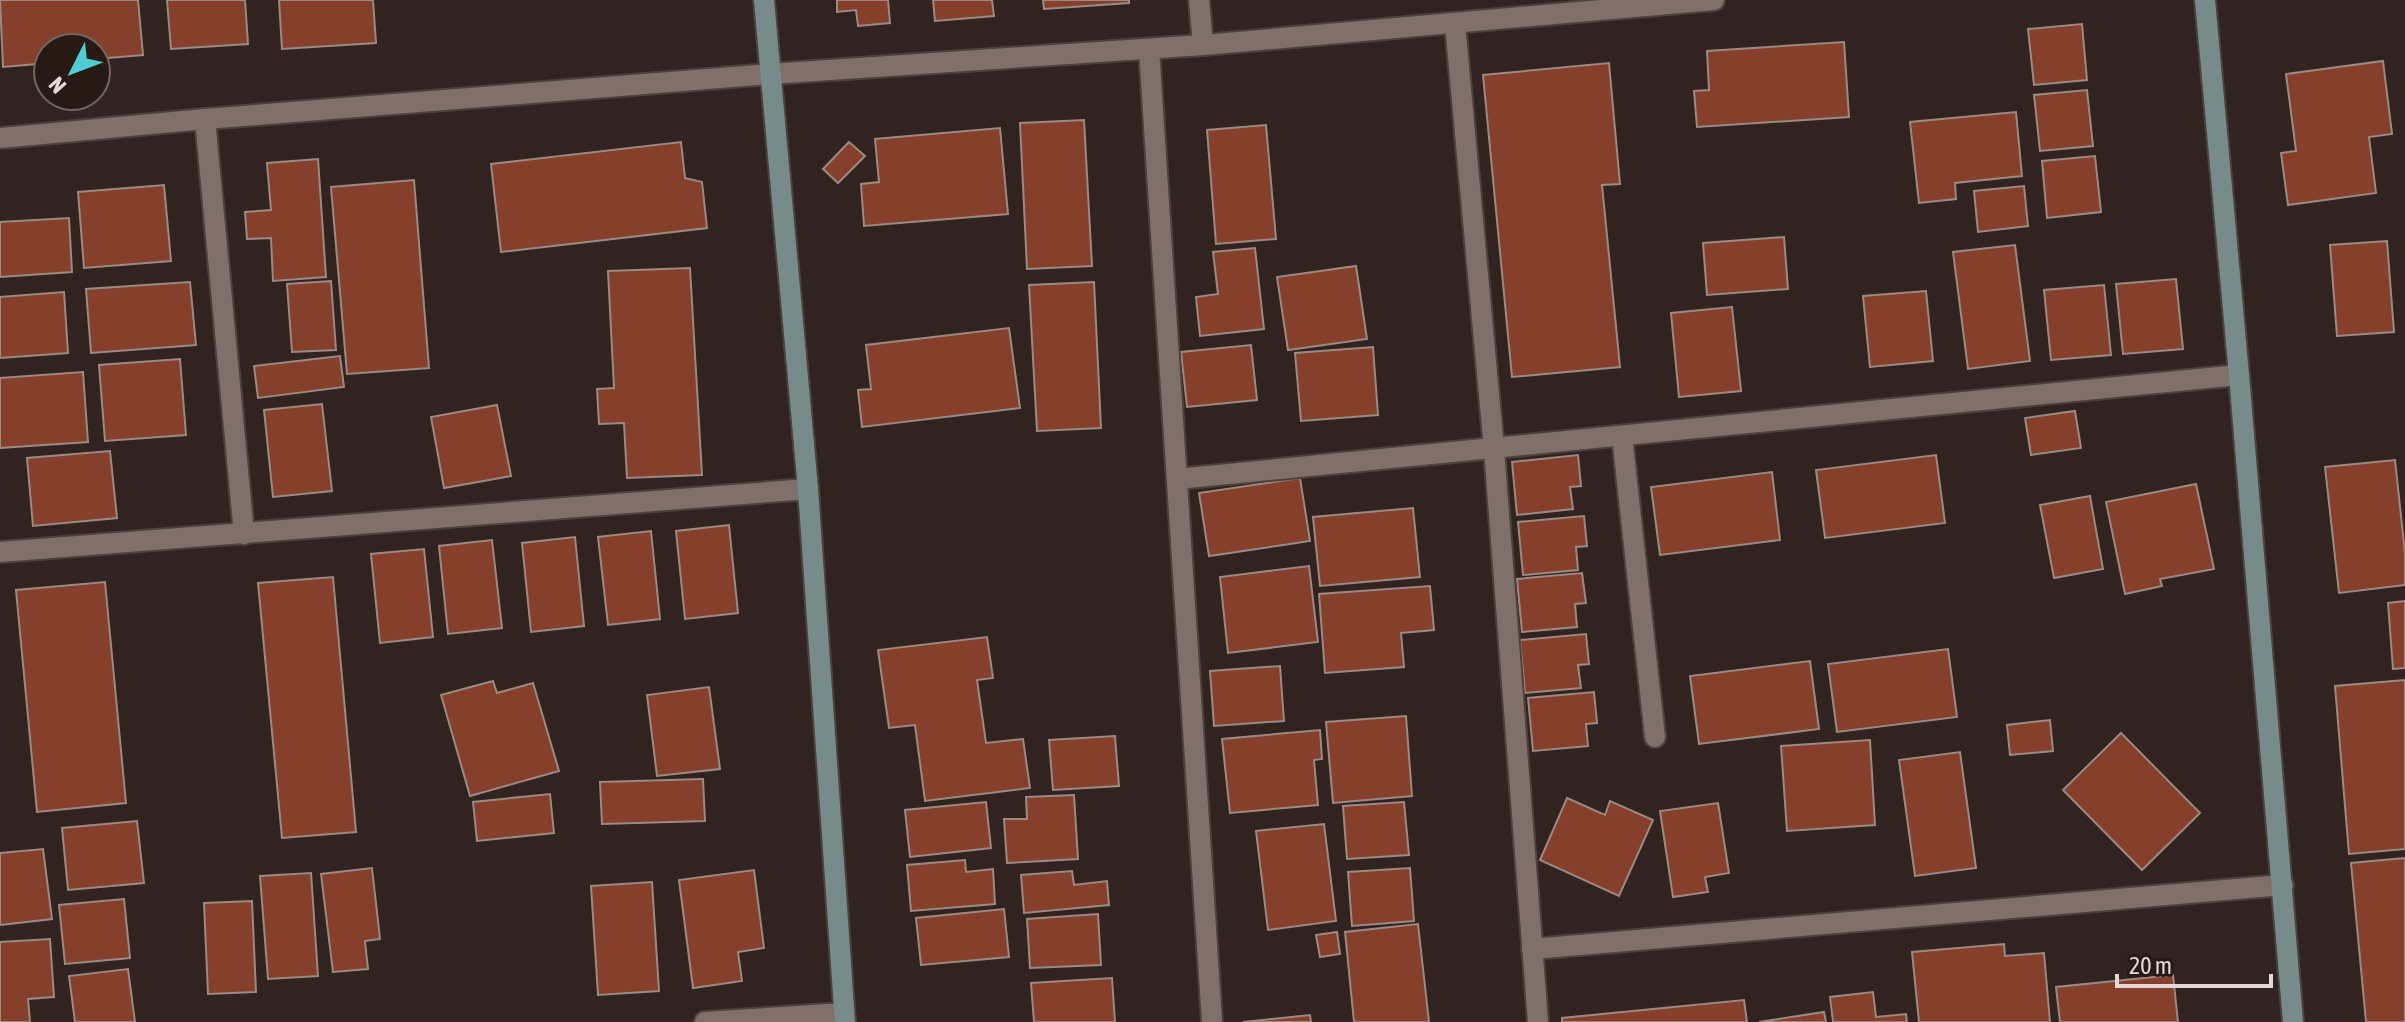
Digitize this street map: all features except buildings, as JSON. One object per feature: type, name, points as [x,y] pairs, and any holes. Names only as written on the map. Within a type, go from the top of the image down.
[{"type":"street","points":[[705,1022],[844,1018],[808,489],[764,0]]},
{"type":"street","points":[[1199,0],[1203,45]]},
{"type":"street","points":[[0,138],[770,74],[1203,45],[1714,0]]},
{"type":"street","points":[[2205,0],[2293,1022]]},
{"type":"street","points":[[1455,24],[1494,449],[1538,1022]]},
{"type":"street","points":[[1149,49],[1212,1022]]},
{"type":"street","points":[[205,119],[244,534]]},
{"type":"street","points":[[1177,479],[2239,375]]},
{"type":"street","points":[[1622,436],[1655,737]]},
{"type":"street","points":[[0,552],[808,489]]},
{"type":"street","points":[[1532,949],[2283,885]]}]
